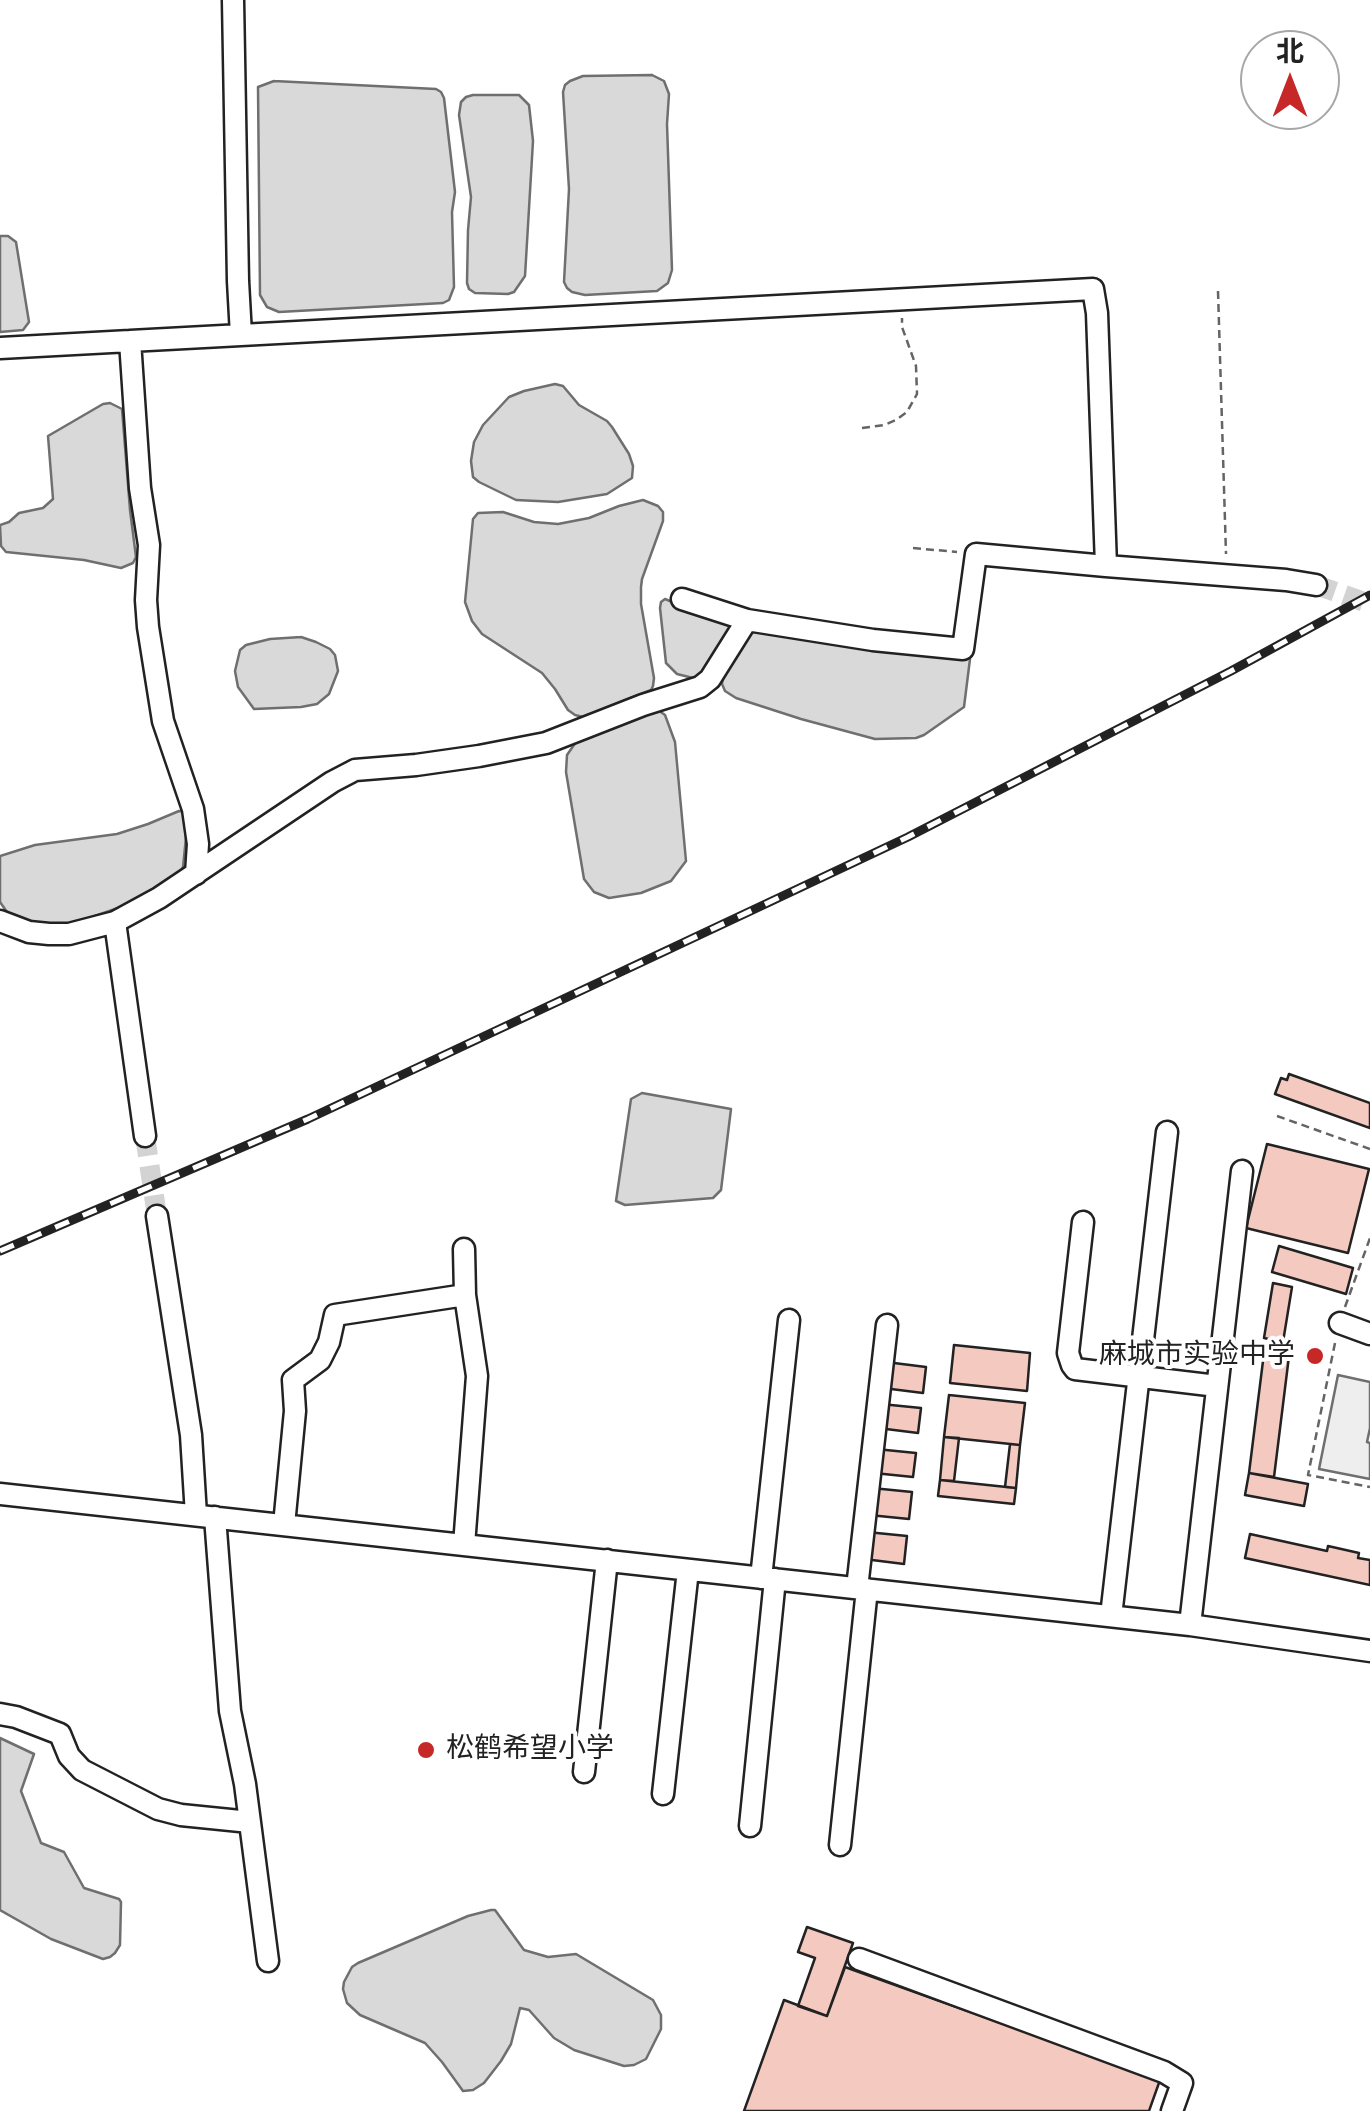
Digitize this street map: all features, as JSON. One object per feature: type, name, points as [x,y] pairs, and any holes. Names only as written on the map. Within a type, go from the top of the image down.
[{"type":"street","points":[[233,0],[241,335]]},
{"type":"street","points":[[0,348],[1092,289],[1097,313],[1106,566]]},
{"type":"street","points":[[130,341],[140,488],[149,544],[148,627],[163,722],[194,809],[196,874]]},
{"type":"street","points":[[682,599],[746,620],[873,640],[963,649],[976,554],[1316,585]]},
{"type":"street","points":[[0,920],[29,932],[49,934],[69,934],[115,922],[159,898],[332,782],[356,770],[416,765],[546,743],[658,699],[700,687],[710,679],[746,620]]},
{"type":"street","points":[[115,922],[145,1136]]},
{"type":"street","points":[[1112,1616],[1166,1132]]},
{"type":"street","points":[[1190,1625],[1242,1171]]},
{"type":"street","points":[[157,1216],[205,1516],[230,1712],[245,1784],[268,1961]]},
{"type":"street","points":[[1083,1222],[1069,1361],[1075,1368],[1218,1386]]},
{"type":"street","points":[[464,1249],[465,1294],[477,1376],[464,1545]]},
{"type":"street","points":[[284,1525],[293,1380],[320,1360],[336,1315],[465,1294]]},
{"type":"street","points":[[750,1826],[790,1320]]},
{"type":"street","points":[[1340,1323],[1370,1334]]},
{"type":"street","points":[[840,1845],[887,1325]]},
{"type":"street","points":[[0,1494],[1112,1616],[1370,1652]]},
{"type":"street","points":[[584,1772],[606,1560]]},
{"type":"street","points":[[663,1794],[688,1570]]},
{"type":"street","points":[[0,1714],[60,1734],[69,1756],[82,1770],[158,1809],[250,1822]]},
{"type":"street","points":[[860,1959],[1164,2072],[1182,2083],[1172,2111]]},
{"type":"path","points":[[1218,291],[1227,575]]},
{"type":"path","points":[[862,428],[896,420],[907,412],[917,394],[916,366],[902,327],[900,300]]},
{"type":"path","points":[[913,548],[976,554]]},
{"type":"path","points":[[1277,1116],[1370,1149]]},
{"type":"path","points":[[1370,1238],[1340,1323],[1308,1475],[1370,1487]]},
{"type":"shaded area","points":[[652,75],[664,81],[669,94],[672,270],[668,283],[657,291],[585,295],[572,292],[564,282],[569,189],[565,85],[583,76]]},
{"type":"shaded area","points":[[274,81],[441,92],[455,192],[454,287],[449,300],[279,312],[267,307],[260,295],[258,87]]},
{"type":"shaded area","points":[[473,95],[519,95],[529,105],[533,141],[525,276],[508,294],[475,293],[467,283],[471,197],[459,115],[461,102]]},
{"type":"shaded area","points":[[0,236],[16,242],[29,322],[23,330],[0,332]]},
{"type":"shaded area","points":[[555,384],[563,386],[579,405],[612,427],[629,454],[632,478],[607,494],[558,502],[516,500],[479,482],[473,477],[471,461],[474,442],[483,425],[509,397]]},
{"type":"shaded area","points":[[110,403],[122,409],[136,557],[133,563],[121,568],[6,552],[1,546],[0,525],[19,513],[43,508],[53,499],[48,436]]},
{"type":"shaded area","points":[[643,500],[663,512],[641,587],[653,686],[583,717],[575,715],[542,673],[482,634],[472,621],[465,602],[473,519],[478,513],[503,512],[534,522],[558,524]]},
{"type":"shaded area","points":[[665,599],[735,628],[705,674],[693,678],[677,674],[666,663],[660,608]]},
{"type":"shaded area","points":[[755,631],[970,659],[964,707],[916,738],[875,739],[736,698],[725,691],[723,676],[747,634]]},
{"type":"shaded area","points":[[301,637],[335,655],[338,671],[329,694],[317,704],[254,709],[238,687],[235,671],[240,650],[270,639]]},
{"type":"shaded area","points":[[658,710],[665,715],[675,742],[686,861],[671,881],[641,893],[609,898],[594,892],[584,879],[566,772],[567,755],[576,742]]},
{"type":"shaded area","points":[[179,811],[187,812],[188,817],[183,867],[179,874],[138,901],[53,927],[21,921],[0,902],[0,856],[35,845],[117,834]]},
{"type":"shaded area","points":[[642,1093],[731,1109],[721,1190],[713,1198],[625,1205],[616,1201],[631,1099]]},
{"type":"shaded area","points":[[1338,1375],[1370,1382],[1370,1479],[1319,1469]]},
{"type":"shaded area","points":[[0,1738],[34,1754],[21,1791],[41,1843],[64,1852],[84,1888],[121,1902],[120,1945],[110,1957],[103,1959],[51,1939],[0,1910]]},
{"type":"shaded area","points":[[495,1910],[524,1950],[548,1957],[576,1954],[653,2000],[661,2015],[661,2029],[646,2059],[624,2066],[574,2050],[554,2038],[529,2010],[520,2008],[511,2044],[501,2061],[484,2083],[463,2091],[425,2043],[360,2015],[347,2003],[344,1982],[358,1963]]},
{"type":"building","points":[[1289,1074],[1370,1103],[1370,1128],[1275,1094],[1281,1078],[1287,1080]]},
{"type":"building","points":[[1267,1144],[1369,1169],[1348,1253],[1246,1228]]},
{"type":"building","points":[[1279,1246],[1353,1268],[1346,1294],[1272,1272]]},
{"type":"building","points":[[1273,1283],[1292,1287],[1283,1342],[1264,1338]]},
{"type":"building","points":[[954,1345],[1030,1353],[1027,1391],[950,1383]]},
{"type":"building","points":[[1265,1345],[1290,1348],[1274,1477],[1249,1473]]},
{"type":"building","points":[[886,1362],[926,1367],[923,1393],[883,1388]]},
{"type":"building","points":[[949,1395],[1025,1403],[1020,1445],[944,1437]]},
{"type":"building","points":[[881,1404],[921,1408],[918,1433],[878,1428]]},
{"type":"building","points":[[944,1437],[959,1438],[954,1481],[940,1480]]},
{"type":"building","points":[[1010,1444],[1020,1445],[1016,1488],[1005,1487]]},
{"type":"building","points":[[876,1449],[916,1453],[913,1477],[874,1473]]},
{"type":"building","points":[[1249,1473],[1308,1484],[1304,1506],[1245,1495]]},
{"type":"building","points":[[940,1480],[1016,1488],[1014,1504],[938,1496]]},
{"type":"building","points":[[872,1488],[912,1492],[909,1519],[869,1515]]},
{"type":"building","points":[[867,1532],[907,1536],[904,1564],[864,1559]]},
{"type":"building","points":[[1250,1534],[1327,1551],[1328,1546],[1359,1553],[1358,1558],[1370,1560],[1370,1585],[1245,1558]]},
{"type":"building","points":[[807,1927],[853,1943],[827,2016],[798,2006],[815,1958],[798,1952]]},
{"type":"building","points":[[845,1967],[1160,2080],[1149,2111],[744,2111],[784,2000],[827,2016]]},
{"type":"tunnel","points":[[1316,585],[1370,604]]},
{"type":"tunnel","points":[[145,1136],[157,1216]]},
{"type":"railway","points":[[0,1251],[308,1119],[908,837],[1370,595]]},
{"type":"place","name":"麻城市实验中学","points":[[1315,1356]]},
{"type":"place","name":"松鹤希望小学","points":[[426,1750]]}]
